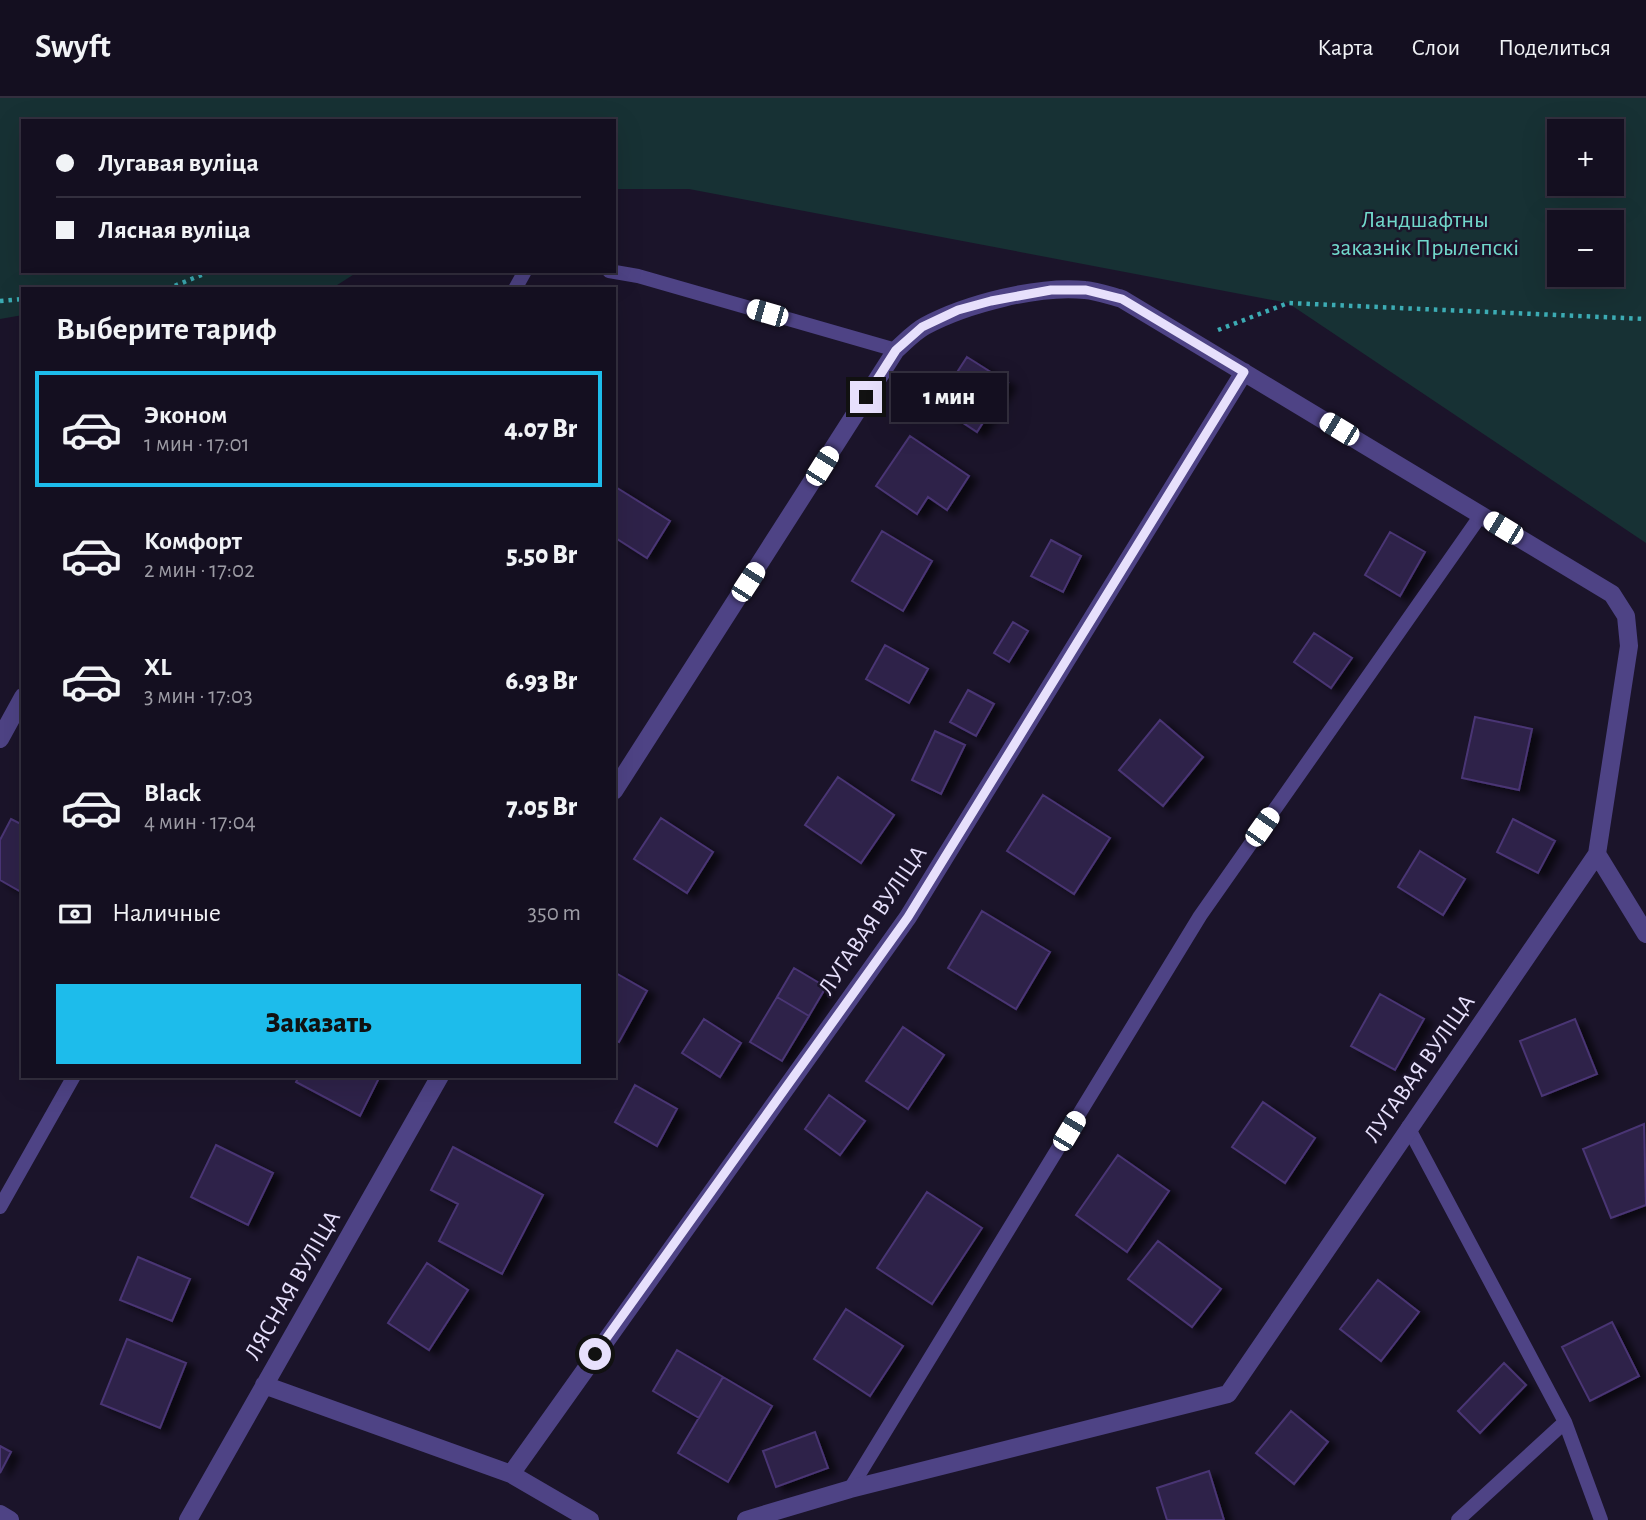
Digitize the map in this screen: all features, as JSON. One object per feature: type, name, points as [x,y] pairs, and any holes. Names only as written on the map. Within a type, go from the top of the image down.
[{"type":"street","points":[[616,788],[896,350],[922,327],[958,310],[1051,290],[1086,290],[1122,299],[1612,594],[1626,616],[1629,646],[1597,854],[1646,934]]},
{"type":"street","name":"ЛУГАВАЯ ВУЛІЦА","points":[[511,1474],[908,917],[1244,372]]},
{"type":"street","points":[[0,739],[21,701]]},
{"type":"street","name":"ЛУГАВАЯ ВУЛІЦА","points":[[746,1520],[850,1489],[1228,1394],[1597,854]]},
{"type":"street","name":"ЛЯСНАЯ ВУЛІЦА","points":[[188,1520],[439,1078]]},
{"type":"street","points":[[264,1385],[511,1474],[590,1520]]},
{"type":"street","points":[[0,1514],[10,1520]]},
{"type":"lane","points":[[616,272],[638,276],[896,350]]},
{"type":"lane","points":[[850,1489],[1199,916],[1481,515]]},
{"type":"lane","points":[[0,1208],[73,1078]]},
{"type":"lane","points":[[1408,1127],[1565,1422],[1601,1520]]},
{"type":"lane","points":[[1458,1520],[1565,1422]]},
{"type":"path","points":[[172,287],[206,273]]},
{"type":"path","points":[[0,301],[21,299]]},
{"type":"path","points":[[1192,340],[1288,303],[1646,319]]},
{"type":"green space","name":"Ландшафтны заказнік Прылепскі","points":[[0,98],[1646,98],[1646,543],[1288,303],[689,189],[616,189],[616,119],[21,119],[21,273],[356,273],[334,287],[21,287],[21,315],[0,319]]},
{"type":"building","points":[[967,357],[1008,383],[977,432],[936,405]]},
{"type":"building","points":[[910,436],[969,476],[947,510],[928,497],[917,514],[876,486]]},
{"type":"building","points":[[616,487],[670,521],[647,558],[616,538]]},
{"type":"building","points":[[882,531],[932,561],[903,611],[852,581]]},
{"type":"building","points":[[1390,532],[1425,552],[1400,596],[1365,575]]},
{"type":"building","points":[[1051,540],[1081,556],[1063,592],[1031,576]]},
{"type":"building","points":[[1013,622],[1028,631],[1009,662],[994,653]]},
{"type":"building","points":[[1314,633],[1352,658],[1331,688],[1294,662]]},
{"type":"building","points":[[885,645],[928,669],[909,703],[866,679]]},
{"type":"building","points":[[968,690],[994,704],[976,736],[950,722]]},
{"type":"building","points":[[1475,717],[1532,729],[1519,790],[1462,778]]},
{"type":"building","points":[[1160,720],[1203,757],[1163,806],[1119,770]]},
{"type":"building","points":[[935,731],[965,745],[941,794],[912,780]]},
{"type":"building","points":[[838,777],[894,815],[861,863],[805,825]]},
{"type":"building","points":[[1043,795],[1110,838],[1074,894],[1007,851]]},
{"type":"building","points":[[661,818],[713,852],[687,893],[634,859]]},
{"type":"building","points":[[11,819],[21,824],[21,892],[0,880],[0,840]]},
{"type":"building","points":[[1513,819],[1555,841],[1538,873],[1497,852]]},
{"type":"building","points":[[1420,851],[1465,879],[1443,915],[1398,887]]},
{"type":"building","points":[[982,911],[1050,952],[1016,1009],[948,968]]},
{"type":"building","points":[[794,968],[826,987],[809,1016],[777,997]]},
{"type":"building","points":[[616,973],[647,991],[619,1042],[616,1041]]},
{"type":"building","points":[[1380,994],[1424,1019],[1395,1070],[1351,1046]]},
{"type":"building","points":[[777,997],[809,1016],[782,1061],[750,1042]]},
{"type":"building","points":[[704,1019],[741,1043],[720,1077],[682,1053]]},
{"type":"building","points":[[1575,1019],[1597,1074],[1542,1096],[1520,1041]]},
{"type":"building","points":[[903,1027],[944,1055],[908,1109],[866,1081]]},
{"type":"building","points":[[298,1078],[379,1078],[360,1116],[296,1082]]},
{"type":"building","points":[[635,1085],[677,1109],[657,1146],[615,1122]]},
{"type":"building","points":[[829,1095],[865,1121],[840,1155],[805,1129]]},
{"type":"building","points":[[1263,1102],[1315,1138],[1285,1183],[1232,1147]]},
{"type":"building","points":[[1644,1124],[1646,1205],[1611,1218],[1583,1149]]},
{"type":"building","points":[[216,1145],[273,1173],[248,1225],[191,1197]]},
{"type":"building","points":[[453,1147],[543,1195],[502,1274],[439,1241],[458,1204],[431,1190]]},
{"type":"building","points":[[1118,1155],[1169,1191],[1127,1252],[1076,1215]]},
{"type":"building","points":[[927,1192],[982,1228],[932,1304],[877,1268]]},
{"type":"building","points":[[1158,1241],[1221,1289],[1192,1327],[1128,1279]]},
{"type":"building","points":[[138,1257],[190,1279],[172,1321],[120,1300]]},
{"type":"building","points":[[427,1263],[468,1290],[429,1350],[388,1323]]},
{"type":"building","points":[[1378,1280],[1419,1312],[1381,1361],[1340,1329]]},
{"type":"building","points":[[846,1309],[903,1346],[870,1396],[814,1359]]},
{"type":"building","points":[[1612,1322],[1639,1376],[1590,1401],[1562,1347]]},
{"type":"building","points":[[127,1339],[186,1363],[160,1428],[101,1404]]},
{"type":"building","points":[[677,1350],[723,1377],[699,1418],[653,1391]]},
{"type":"building","points":[[1504,1363],[1526,1385],[1480,1433],[1458,1411]]},
{"type":"building","points":[[723,1377],[772,1406],[728,1482],[678,1453]]},
{"type":"building","points":[[1291,1411],[1328,1442],[1294,1484],[1256,1453]]},
{"type":"building","points":[[815,1432],[828,1468],[776,1487],[763,1451]]},
{"type":"building","points":[[0,1446],[11,1452],[0,1473]]},
{"type":"building","points":[[1209,1471],[1224,1520],[1167,1520],[1157,1488]]},
{"type":"route","points":[[595,1354],[908,917],[1244,372],[1122,299],[1086,290],[1051,290],[958,310],[922,327],[896,350],[866,397]]}]
